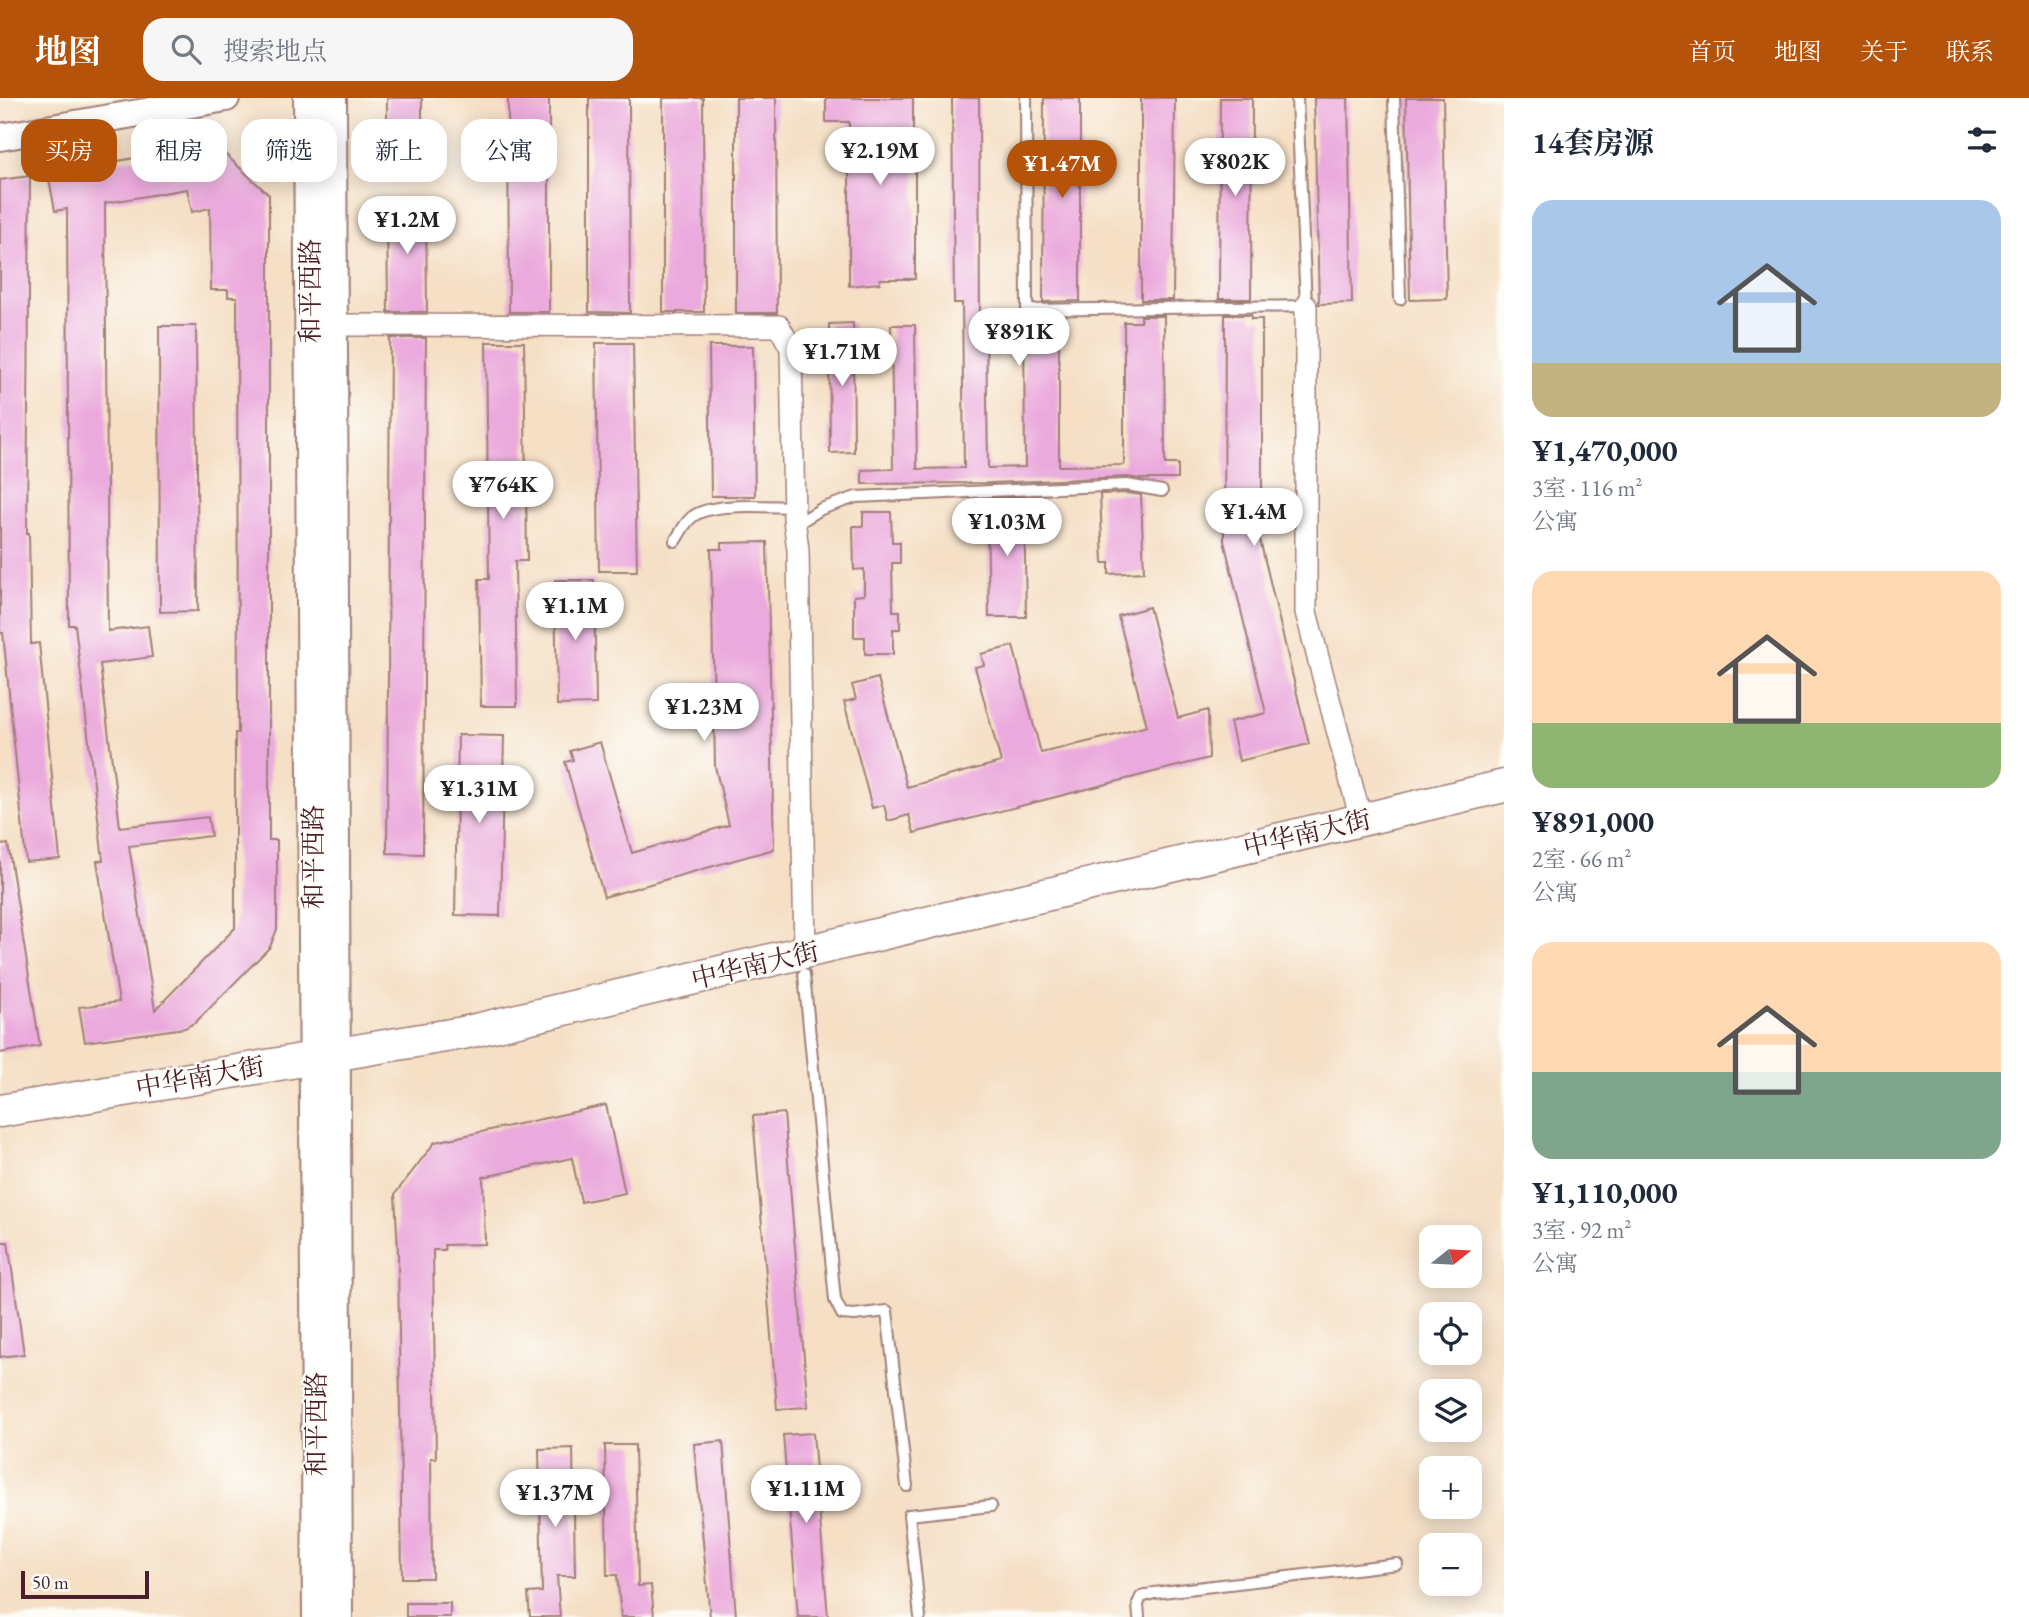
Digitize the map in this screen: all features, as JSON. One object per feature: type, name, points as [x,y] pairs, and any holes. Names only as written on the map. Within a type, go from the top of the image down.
[{"type":"main road","name":"和平西路","points":[[308,98],[325,1066],[338,1617]]},
{"type":"main road","name":"和平西路","points":[[317,1617],[325,1066],[332,98]]},
{"type":"main road","name":"中华南大街","points":[[0,1111],[325,1066],[467,1053],[1361,820],[1504,786]]},
{"type":"main road","name":"中华南大街","points":[[805,964],[1504,807]]},
{"type":"main road","name":"中华南大街","points":[[0,1131],[325,1066]]},
{"type":"street","points":[[0,137],[226,98]]},
{"type":"street","points":[[1306,306],[1306,612],[1361,820]]},
{"type":"street","points":[[332,325],[779,326],[791,348],[794,516],[798,550],[805,964]]},
{"type":"lane","points":[[1026,98],[1027,310],[1306,306],[1297,98]]},
{"type":"lane","points":[[1394,98],[1400,299]]},
{"type":"lane","points":[[675,541],[690,518],[702,511],[717,508],[794,516],[856,497],[1127,485],[1162,491]]},
{"type":"lane","points":[[805,964],[835,1300],[842,1314],[887,1311],[907,1486]]},
{"type":"lane","points":[[920,1617],[909,1515],[991,1506]]},
{"type":"lane","points":[[1139,1617],[1138,1604],[1141,1597],[1154,1593],[1397,1564]]},
{"type":"building","points":[[387,98],[422,98],[422,119],[387,119]]},
{"type":"building","points":[[508,98],[549,98],[549,119],[508,119]]},
{"type":"building","points":[[589,98],[629,98],[630,313],[589,312]]},
{"type":"building","points":[[663,98],[703,98],[704,312],[663,312]]},
{"type":"building","points":[[736,98],[776,98],[777,313],[736,313]]},
{"type":"building","points":[[826,98],[913,98],[915,279],[880,279],[880,283],[849,286],[849,122],[826,122]]},
{"type":"building","points":[[952,98],[979,98],[980,327],[986,327],[988,468],[1025,467],[1024,323],[1043,323],[1043,318],[1059,317],[1059,466],[1124,465],[1124,322],[1141,322],[1141,316],[1164,316],[1165,464],[1178,464],[1178,479],[1127,477],[991,483],[862,484],[862,470],[893,469],[891,325],[915,325],[917,469],[964,468],[962,303],[954,303]]},
{"type":"building","points":[[1044,98],[1080,98],[1080,301],[1043,302]]},
{"type":"building","points":[[1141,98],[1175,98],[1173,300],[1141,300]]},
{"type":"building","points":[[1220,98],[1252,98],[1251,299],[1219,299]]},
{"type":"building","points":[[1314,98],[1348,98],[1352,303],[1319,304]]},
{"type":"building","points":[[1406,98],[1443,98],[1447,299],[1410,300]]},
{"type":"building","points":[[227,156],[241,169],[241,182],[255,182],[269,195],[269,840],[277,840],[277,929],[270,947],[196,1022],[185,1028],[85,1042],[79,1007],[119,1002],[97,861],[103,860],[75,625],[69,625],[67,209],[55,211],[50,182],[117,182],[117,161],[131,159],[131,182],[227,182]],"holes":[[[187,189],[192,212],[210,208],[211,290],[228,290],[228,297],[237,297],[238,733],[235,733],[235,928],[155,1010],[129,846],[211,836],[208,817],[120,827],[100,664],[152,657],[148,626],[108,631],[105,203]]]},
{"type":"building","points":[[21,177],[21,182],[30,182],[27,533],[31,644],[39,643],[60,859],[26,862],[3,633],[0,633],[0,180]]},
{"type":"building","points":[[508,182],[549,182],[549,312],[509,312]]},
{"type":"building","points":[[387,201],[426,201],[427,312],[388,312]]},
{"type":"building","points":[[1225,315],[1251,315],[1251,319],[1262,319],[1262,519],[1255,519],[1309,744],[1239,761],[1230,722],[1266,713],[1224,541]]},
{"type":"building","points":[[853,323],[854,452],[830,453],[829,324]]},
{"type":"building","points":[[159,326],[196,326],[198,611],[160,612]]},
{"type":"building","points":[[390,338],[426,338],[423,854],[387,853]]},
{"type":"building","points":[[486,342],[524,342],[527,561],[515,561],[517,706],[481,706],[479,579],[489,579]]},
{"type":"building","points":[[596,343],[633,343],[637,571],[599,571]]},
{"type":"building","points":[[709,346],[753,346],[755,496],[711,496]]},
{"type":"building","points":[[1100,494],[1141,495],[1144,572],[1109,574],[1109,563],[1103,563]]},
{"type":"building","points":[[1024,497],[1026,617],[989,617],[987,510],[992,510],[992,499]]},
{"type":"building","points":[[863,512],[891,512],[892,542],[900,542],[900,563],[892,563],[893,611],[900,611],[900,629],[893,629],[893,654],[865,654],[865,637],[854,637],[854,596],[864,595],[864,569],[854,570],[853,526],[863,526]]},
{"type":"building","points":[[767,542],[774,849],[604,897],[565,762],[573,760],[570,751],[600,742],[632,853],[729,825],[715,766],[711,549],[722,549],[722,543]]},
{"type":"building","points":[[555,580],[594,580],[596,704],[557,705]]},
{"type":"building","points":[[1149,607],[1178,718],[1208,710],[1209,758],[914,833],[909,815],[888,821],[884,805],[872,808],[844,702],[856,699],[852,685],[878,678],[907,787],[1001,762],[975,667],[984,665],[981,654],[1013,646],[1041,753],[1116,735],[1147,726],[1118,616]]},
{"type":"building","points":[[458,735],[504,736],[500,916],[455,915]]},
{"type":"building","points":[[8,844],[40,1046],[0,1053],[0,845]]},
{"type":"building","points":[[606,1105],[625,1193],[581,1202],[572,1158],[483,1177],[485,1244],[444,1245],[445,1250],[433,1250],[436,1458],[431,1458],[432,1578],[402,1578],[395,1194],[435,1142]]},
{"type":"building","points":[[784,1113],[808,1407],[777,1409],[753,1116]]},
{"type":"building","points":[[0,1242],[8,1242],[24,1354],[0,1357]]},
{"type":"building","points":[[813,1433],[828,1617],[798,1617],[783,1435]]},
{"type":"building","points":[[723,1441],[736,1617],[710,1617],[694,1444]]},
{"type":"building","points":[[605,1445],[635,1445],[638,1586],[651,1585],[654,1617],[621,1617],[617,1575],[607,1575]]},
{"type":"building","points":[[573,1448],[575,1576],[557,1576],[560,1617],[530,1617],[528,1593],[542,1592],[539,1449]]},
{"type":"building","points":[[406,1603],[450,1603],[450,1617],[406,1617]]}]
